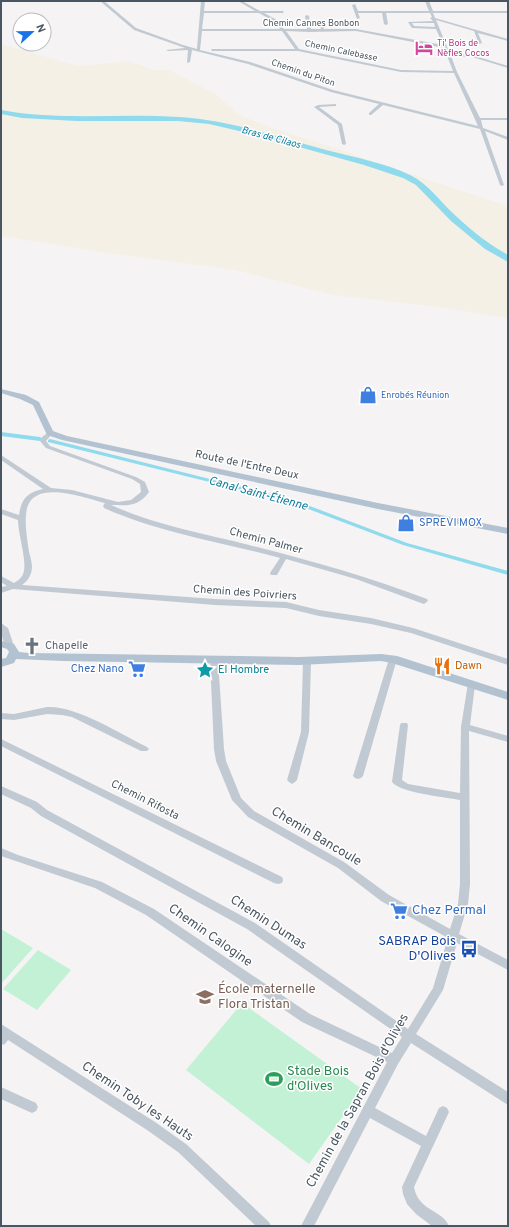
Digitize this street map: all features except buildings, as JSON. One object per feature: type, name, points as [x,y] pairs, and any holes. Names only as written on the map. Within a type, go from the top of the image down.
[{"type":"main road","points":[[1,392],[23,397],[36,404],[50,433]]},
{"type":"main road","name":"Route de l'Entre Deux","points":[[50,433],[72,440],[317,493],[508,531]]},
{"type":"main road","points":[[5,654],[29,657],[214,660],[307,661],[362,658],[392,661],[508,696]]},
{"type":"street","name":"Chemin du Piton","points":[[102,1],[135,29],[182,46],[199,49],[249,63],[300,82],[332,91],[481,128],[508,139]]},
{"type":"street","points":[[168,50],[199,49],[204,1]]},
{"type":"street","points":[[240,1],[276,21],[298,50]]},
{"type":"street","points":[[427,1],[433,20],[455,72],[478,119],[502,185]]},
{"type":"street","points":[[354,5],[358,18]]},
{"type":"street","points":[[202,12],[283,12]]},
{"type":"street","points":[[228,18],[229,12]]},
{"type":"street","points":[[356,12],[410,14],[431,12],[508,12]]},
{"type":"street","points":[[384,12],[386,24]]},
{"type":"street","points":[[307,16],[309,30]]},
{"type":"street","points":[[437,28],[413,27],[410,22],[433,20],[508,40]]},
{"type":"street","points":[[320,21],[323,30]]},
{"type":"street","name":"Chemin Cannes Bonbon","points":[[201,30],[361,30],[445,47]]},
{"type":"street","points":[[476,31],[480,43]]},
{"type":"street","points":[[188,62],[190,49]]},
{"type":"street","name":"Chemin Calebasse","points":[[199,49],[298,50],[401,71],[455,72]]},
{"type":"street","points":[[448,55],[472,56],[508,67]]},
{"type":"street","points":[[249,63],[258,59]]},
{"type":"street","points":[[300,82],[316,81]]},
{"type":"street","points":[[332,91],[335,106],[316,107],[340,124],[344,144]]},
{"type":"street","points":[[370,114],[382,103]]},
{"type":"street","points":[[478,119],[508,119]]},
{"type":"street","points":[[1,456],[48,489],[109,502],[129,504],[135,502],[145,492],[143,483],[134,478],[48,447],[43,441],[44,438],[50,433]]},
{"type":"street","points":[[1,590],[14,587],[22,580],[28,569],[21,529],[21,518],[27,499],[36,492],[48,489]]},
{"type":"street","name":"Chemin Palmer","points":[[109,502],[107,506],[141,521],[284,557],[377,583],[424,601]]},
{"type":"street","points":[[1,511],[21,518]]},
{"type":"street","points":[[274,573],[284,557]]},
{"type":"street","points":[[1,578],[14,587]]},
{"type":"street","name":"Chemin des Poivriers","points":[[14,587],[200,601],[286,605],[319,613],[371,621],[413,631],[508,662]]},
{"type":"street","points":[[3,629],[5,654]]},
{"type":"street","name":"Chemin Bancoule","points":[[214,660],[221,761],[237,800],[243,808],[259,819],[341,865],[385,898],[508,965]]},
{"type":"street","points":[[292,780],[305,732],[307,661]]},
{"type":"street","points":[[358,776],[392,661]]},
{"type":"street","name":"Chemin de la Sapran Bois d'Olives","points":[[307,1226],[394,1060],[438,990],[463,904],[465,884],[465,727],[471,685]]},
{"type":"street","points":[[1,716],[8,718],[54,710],[64,712],[75,715],[144,749]]},
{"type":"street","points":[[404,725],[397,782],[406,787],[465,798]]},
{"type":"street","points":[[465,727],[508,739]]},
{"type":"street","name":"Chemin Rifosta","points":[[1,742],[278,880]]},
{"type":"street","name":"Chemin Dumas","points":[[1,790],[34,805],[44,813],[243,921],[409,1036],[508,1100]]},
{"type":"street","name":"Chemin Calogine","points":[[1,852],[98,885],[150,912],[306,1018],[394,1060]]},
{"type":"street","name":"Chemin Toby les Hauts","points":[[3,1034],[151,1126],[182,1148],[265,1226]]},
{"type":"street","points":[[1,1094],[32,1106]]},
{"type":"street","points":[[368,1110],[428,1144]]},
{"type":"street","points":[[443,1112],[408,1187],[409,1197],[412,1201],[426,1214],[443,1226]]},
{"type":"green space","points":[[1,929],[33,948],[1,984]]},
{"type":"green space","points":[[38,950],[71,970],[37,1010],[3,989]]},
{"type":"green space","name":"Stade Bois d'Olives","points":[[242,1003],[362,1089],[309,1164],[186,1070]]},
{"type":"sand","points":[[1,44],[12,47],[12,52],[29,52],[78,66],[128,61],[154,70],[169,70],[217,95],[239,115],[272,128],[508,206],[508,318],[429,306],[333,295],[236,270],[107,253],[1,236]]},
{"type":"waterway","name":"Bras de Cilaos","points":[[1,112],[22,116],[76,119],[178,119],[209,122],[253,132],[367,163],[406,176],[419,183],[454,219],[488,247],[508,259]]},
{"type":"waterway","name":"Canal Saint-Étienne","points":[[1,434],[40,439]]},
{"type":"waterway","name":"Canal Saint-Étienne","points":[[50,441],[292,501],[405,544],[508,573]]},
{"type":"place","name":"Ti' Bois de Nèfles Cocos","points":[[424,48]]},
{"type":"place","name":"Enrobés Réunion","points":[[368,395]]},
{"type":"place","name":"SPREVI MOX","points":[[406,523]]},
{"type":"place","name":"Chapelle","points":[[32,646]]},
{"type":"place","name":"Dawn","points":[[442,666]]},
{"type":"place","name":"Chez Nano","points":[[137,669]]},
{"type":"place","name":"El Hombre","points":[[205,670]]},
{"type":"place","name":"Chez Permal","points":[[399,911]]},
{"type":"place","name":"SABRAP Bois D'Olives","points":[[469,949]]},
{"type":"place","name":"École maternelle Flora Tristan","points":[[205,997]]},
{"type":"place","name":"Stade Bois d'Olives","points":[[274,1079]]}]
